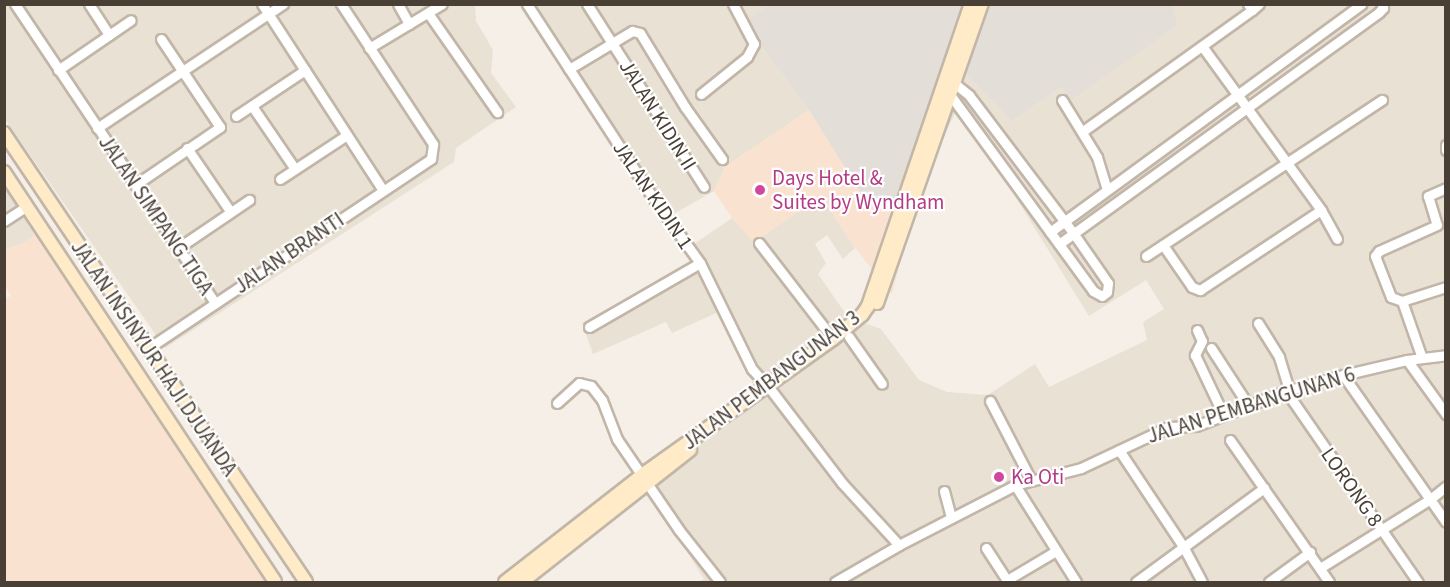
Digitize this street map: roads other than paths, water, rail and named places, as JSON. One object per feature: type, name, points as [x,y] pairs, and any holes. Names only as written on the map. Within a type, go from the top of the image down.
[{"type":"street","points":[[89,4],[109,35]]},
{"type":"street","points":[[262,4],[383,190]]},
{"type":"street","points":[[97,128],[283,4]]},
{"type":"street","points":[[341,4],[369,48],[442,4]]},
{"type":"street","points":[[398,4],[409,24]]},
{"type":"street","name":"JALAN KIDIN 1","points":[[527,4],[651,195],[700,263],[748,362],[842,483],[899,545]]},
{"type":"street","name":"JALAN KIDIN II","points":[[587,4],[704,187]]},
{"type":"street","points":[[701,94],[747,57],[754,44],[733,4]]},
{"type":"street","name":"JALAN PEMBANGUNAN 3","points":[[769,387],[849,337],[868,321],[876,305],[950,98],[951,80],[971,4]]},
{"type":"street","name":"JALAN PEMBANGUNAN 3","points":[[951,80],[982,4]]},
{"type":"street","points":[[1050,232],[1238,98],[1362,4]]},
{"type":"street","points":[[1059,244],[1380,12],[1383,8],[1382,4]]},
{"type":"street","name":"JALAN SIMPANG TIGA","points":[[17,5],[58,70],[215,303]]},
{"type":"street","points":[[1083,131],[1202,46],[1253,6]]},
{"type":"street","points":[[428,13],[497,112]]},
{"type":"street","points":[[58,70],[131,20]]},
{"type":"street","points":[[569,69],[632,31],[640,33],[685,107],[722,159]]},
{"type":"street","points":[[135,184],[220,127],[161,39]]},
{"type":"street","points":[[1202,46],[1321,210],[1336,239]]},
{"type":"street","name":"JALAN BRANTI","points":[[147,349],[431,159],[433,144],[369,48]]},
{"type":"street","points":[[236,116],[305,70]]},
{"type":"street","points":[[951,80],[969,95],[1074,234],[1108,283],[1107,292],[1102,296],[1093,291],[950,98],[969,95]]},
{"type":"street","name":"JALAN PEMBANGUNAN 3","points":[[505,582],[645,480],[862,315],[868,306],[950,98]]},
{"type":"street","points":[[1062,100],[1097,157],[1107,190]]},
{"type":"street","points":[[1146,256],[1382,100]]},
{"type":"street","points":[[252,106],[295,169]]},
{"type":"street","name":"JALAN INSINYUR HAJI DJUANDA","points":[[4,132],[67,230],[306,582]]},
{"type":"street","points":[[280,179],[347,135]]},
{"type":"street","points":[[1446,145],[1446,150]]},
{"type":"street","points":[[187,148],[230,212]]},
{"type":"street","name":"JALAN INSINYUR HAJI DJUANDA","points":[[4,172],[275,582]]},
{"type":"street","points":[[1446,188],[1428,196],[1437,225],[1376,253],[1379,271],[1391,297],[1402,301],[1446,287]]},
{"type":"street","points":[[178,248],[249,200]]},
{"type":"street","points":[[4,221],[27,206]]},
{"type":"street","points":[[37,221],[54,209]]},
{"type":"street","points":[[1163,245],[1192,287],[1200,290],[1321,210]]},
{"type":"street","points":[[50,241],[67,230]]},
{"type":"street","points":[[759,243],[833,339]]},
{"type":"street","points":[[589,327],[700,263]]},
{"type":"street","points":[[1402,301],[1422,358]]},
{"type":"street","name":"LORONG 8","points":[[1258,323],[1279,357],[1288,391],[1418,582]]},
{"type":"street","points":[[1197,330],[1202,341],[1195,355],[1223,414]]},
{"type":"street","points":[[849,337],[882,384]]},
{"type":"street","points":[[1211,348],[1248,405]]},
{"type":"street","name":"JALAN PEMBANGUNAN 6","points":[[835,582],[899,545],[1015,485],[1080,468],[1168,427],[1196,426],[1288,391],[1343,375],[1407,360],[1446,355]]},
{"type":"street","points":[[1407,360],[1446,414]]},
{"type":"street","points":[[1343,375],[1446,522]]},
{"type":"street","points":[[557,403],[579,383],[591,386],[602,400],[616,439],[679,530],[720,582]]},
{"type":"street","points":[[990,401],[1032,480]]},
{"type":"street","points":[[1230,440],[1329,582]]},
{"type":"street","points":[[1119,450],[1184,548],[1202,582]]},
{"type":"street","name":"JALAN PEMBANGUNAN 3","points":[[522,582],[645,480]]},
{"type":"street","points":[[1015,485],[1076,582]]},
{"type":"street","points":[[1320,568],[1429,500],[1446,486]]},
{"type":"street","points":[[1136,582],[1264,488]]},
{"type":"street","points":[[944,491],[951,518]]},
{"type":"street","points":[[986,548],[1006,580],[1056,551]]},
{"type":"street","points":[[263,565],[268,556],[284,552]]},
{"type":"street","points":[[1269,582],[1310,552]]},
{"type":"place","name":"Days Hotel & Suites by Wyndham","points":[[760,190]]},
{"type":"place","name":"Ka Oti","points":[[999,477]]}]
